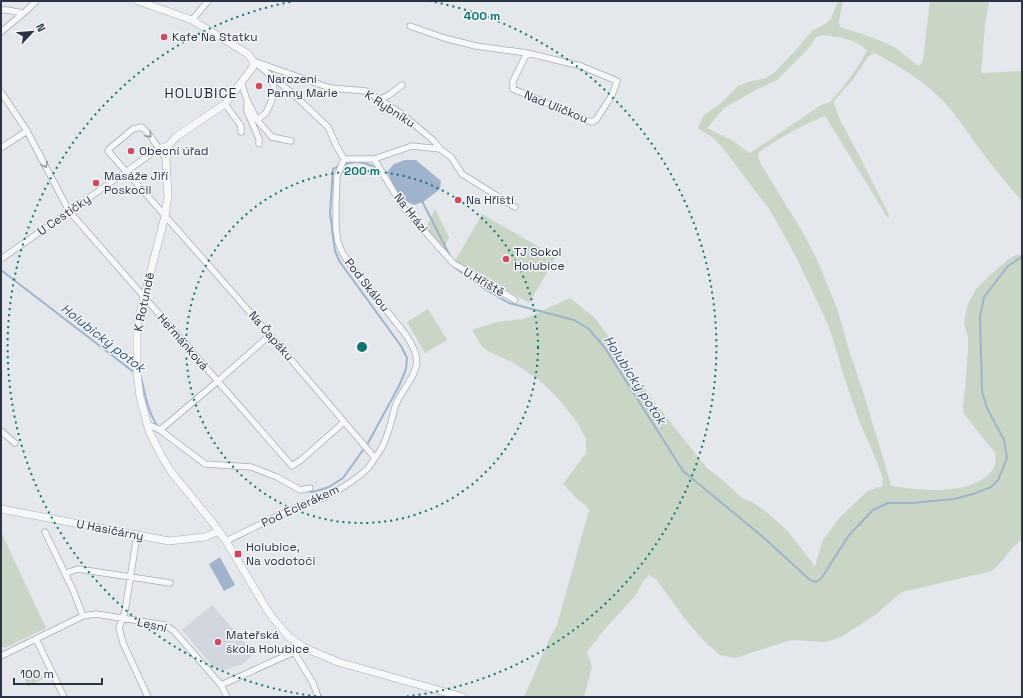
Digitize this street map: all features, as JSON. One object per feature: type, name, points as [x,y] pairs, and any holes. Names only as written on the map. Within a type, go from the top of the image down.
[{"type":"street","points":[[1,32],[36,1]]},
{"type":"street","points":[[138,1],[192,20],[248,54],[253,61],[292,92],[328,127],[344,159],[374,159],[412,146],[440,149]]},
{"type":"street","points":[[192,20],[208,1]]},
{"type":"street","points":[[1,10],[23,13]]},
{"type":"street","name":"Nad Uličkou","points":[[410,26],[444,38],[476,46],[527,53],[581,66],[617,81],[612,95],[596,120],[592,122],[513,89],[513,82],[527,53]]},
{"type":"street","points":[[166,159],[159,148],[169,145],[176,137],[225,104],[253,67],[253,61]]},
{"type":"street","name":"K Rybníku","points":[[253,61],[330,88],[366,91],[402,114],[434,141],[440,149],[451,157],[462,174],[515,207]]},
{"type":"street","points":[[257,120],[266,113],[274,92],[273,82],[267,71]]},
{"type":"street","points":[[241,82],[247,100],[257,120],[272,137],[291,141]]},
{"type":"street","points":[[379,100],[389,95],[402,85]]},
{"type":"street","name":"Heřmánková","points":[[1,92],[27,131],[70,211],[292,466],[301,460],[344,422]]},
{"type":"street","points":[[247,100],[247,111],[259,139],[259,144]]},
{"type":"street","points":[[225,104],[241,126],[241,132]]},
{"type":"street","name":"Na Čapáku","points":[[159,148],[142,127],[133,129],[108,151],[270,335],[375,458]]},
{"type":"street","points":[[1,148],[27,131]]},
{"type":"street","name":"K Rotundě","points":[[169,145],[166,159],[168,196],[165,216],[140,309],[137,326],[137,372],[140,397],[147,424],[155,443],[172,473],[219,531],[272,617],[289,637],[305,648],[338,662],[463,697]]},
{"type":"street","name":"U Cestičky","points":[[1,259],[127,172],[159,148]]},
{"type":"street","name":"Pod Skálou","points":[[344,159],[337,176],[336,229],[338,242],[349,263],[406,335]]},
{"type":"street","name":"Na Hrázi","points":[[374,159],[403,206],[453,264]]},
{"type":"street","name":"U Hřiště","points":[[453,264],[515,300]]},
{"type":"street","name":"Heřmánková","points":[[160,430],[218,382],[270,335]]},
{"type":"street","name":"Pod Eclerákem","points":[[226,541],[297,507],[319,500],[360,475],[368,467],[382,447],[388,433],[396,402],[415,372],[416,352],[406,335]]},
{"type":"street","points":[[147,424],[160,430],[205,464],[250,467],[277,477],[300,490],[310,488]]},
{"type":"street","points":[[1,431],[15,443]]},
{"type":"street","name":"U Hasičárny","points":[[1,509],[169,541],[205,537],[219,531]]},
{"type":"street","points":[[45,532],[66,574],[83,616]]},
{"type":"street","points":[[137,535],[125,611],[119,628],[123,643],[148,697]]},
{"type":"street","points":[[66,574],[78,569],[170,583]]},
{"type":"street","name":"Lesní","points":[[1,656],[83,616],[96,614],[165,625],[171,628],[221,685],[228,697]]},
{"type":"street","points":[[36,639],[64,697]]},
{"type":"street","points":[[296,642],[294,652],[312,683],[318,697]]},
{"type":"street","points":[[221,685],[294,652]]},
{"type":"shaded area","name":"Mateřská škola Holubice","points":[[212,605],[254,653],[243,664],[221,671],[213,667],[182,630]]},
{"type":"green space","points":[[838,1],[843,1],[839,21],[840,27],[888,44],[919,66],[923,59],[930,1],[989,1],[985,26],[981,73],[1021,71],[1022,201],[992,166],[957,117],[936,94],[911,74],[874,53],[868,57],[854,78],[834,101],[834,103],[840,120],[888,213],[888,218],[825,116],[775,142],[759,152],[758,157],[802,231],[826,281],[838,311],[891,486],[928,490],[954,489],[978,482],[988,475],[994,468],[996,462],[995,453],[964,414],[963,406],[968,338],[964,323],[968,304],[976,289],[1010,258],[1016,255],[1022,255],[1022,540],[1013,547],[992,571],[902,592],[875,615],[841,637],[825,642],[791,640],[735,658],[720,655],[706,643],[685,619],[656,579],[649,575],[644,580],[635,596],[604,630],[587,652],[592,667],[584,697],[524,697],[557,625],[589,510],[563,484],[586,453],[586,439],[577,422],[558,398],[540,381],[514,363],[482,347],[472,330],[496,322],[524,319],[570,298],[596,319],[652,399],[706,467],[743,499],[752,502],[765,511],[786,529],[815,566],[823,540],[840,517],[868,491],[882,486],[883,479],[860,423],[832,336],[796,257],[770,210],[723,148],[713,138],[698,128],[704,115],[720,104],[738,86],[766,78],[774,73],[812,31],[831,19]],"holes":[[[823,35],[853,41],[867,51],[844,86],[830,102],[821,105],[750,153],[735,142],[707,128],[724,108],[777,80],[809,48],[816,37]]]},
{"type":"green space","points":[[435,209],[449,237],[444,249],[425,229]]},
{"type":"green space","name":"TJ Sokol Holubice","points":[[482,214],[556,257],[529,303],[455,261]]},
{"type":"green space","points":[[428,309],[447,340],[425,353],[407,322]]},
{"type":"green space","points":[[1,532],[46,628],[5,648],[1,646]]},
{"type":"green space","points":[[21,670],[30,673],[40,671],[43,679],[28,687]]},
{"type":"water","points":[[405,160],[416,160],[441,181],[440,189],[423,202],[414,205],[400,196],[387,172],[394,164]]},
{"type":"water","points":[[220,557],[235,585],[224,591],[209,564]]},
{"type":"waterway","name":"Holubický potok","points":[[343,165],[356,162],[364,163],[377,168]]},
{"type":"waterway","name":"Holubický potok","points":[[307,491],[313,492],[329,487],[343,478],[368,443],[399,386],[406,369],[407,358],[401,346],[340,262],[335,251],[330,213],[333,169],[339,166]]},
{"type":"waterway","name":"Holubický potok","points":[[422,201],[450,256]]},
{"type":"waterway","name":"Holubický potok","points":[[455,267],[485,289],[509,303],[574,320],[589,329],[605,348],[683,471],[763,537],[810,580],[816,582],[821,579],[849,535],[873,510],[888,503],[911,503],[954,499],[991,487],[998,480],[1007,458],[1004,440],[987,408],[982,392],[980,317],[984,297],[1008,266],[1022,257]]},
{"type":"waterway","name":"Holubický potok","points":[[1,270],[135,373]]},
{"type":"waterway","name":"Holubický potok","points":[[140,376],[152,417],[159,428]]},
{"type":"place","name":"Kafe Na Statku","points":[[164,37]]},
{"type":"place","name":"Narození Panny Marie","points":[[259,86]]},
{"type":"place","name":"Obecní úřad","points":[[131,151]]},
{"type":"place","name":"Masáže Jiří Poskočil","points":[[96,183]]},
{"type":"place","name":"Na Hřišti","points":[[458,200]]},
{"type":"place","name":"TJ Sokol Holubice","points":[[506,259]]},
{"type":"place","name":"Holubice, Na vodotoči","points":[[238,554]]},
{"type":"place","name":"Mateřská škola Holubice","points":[[218,642]]},
{"type":"district","name":"HOLUBICE","points":[[201,93]]}]
